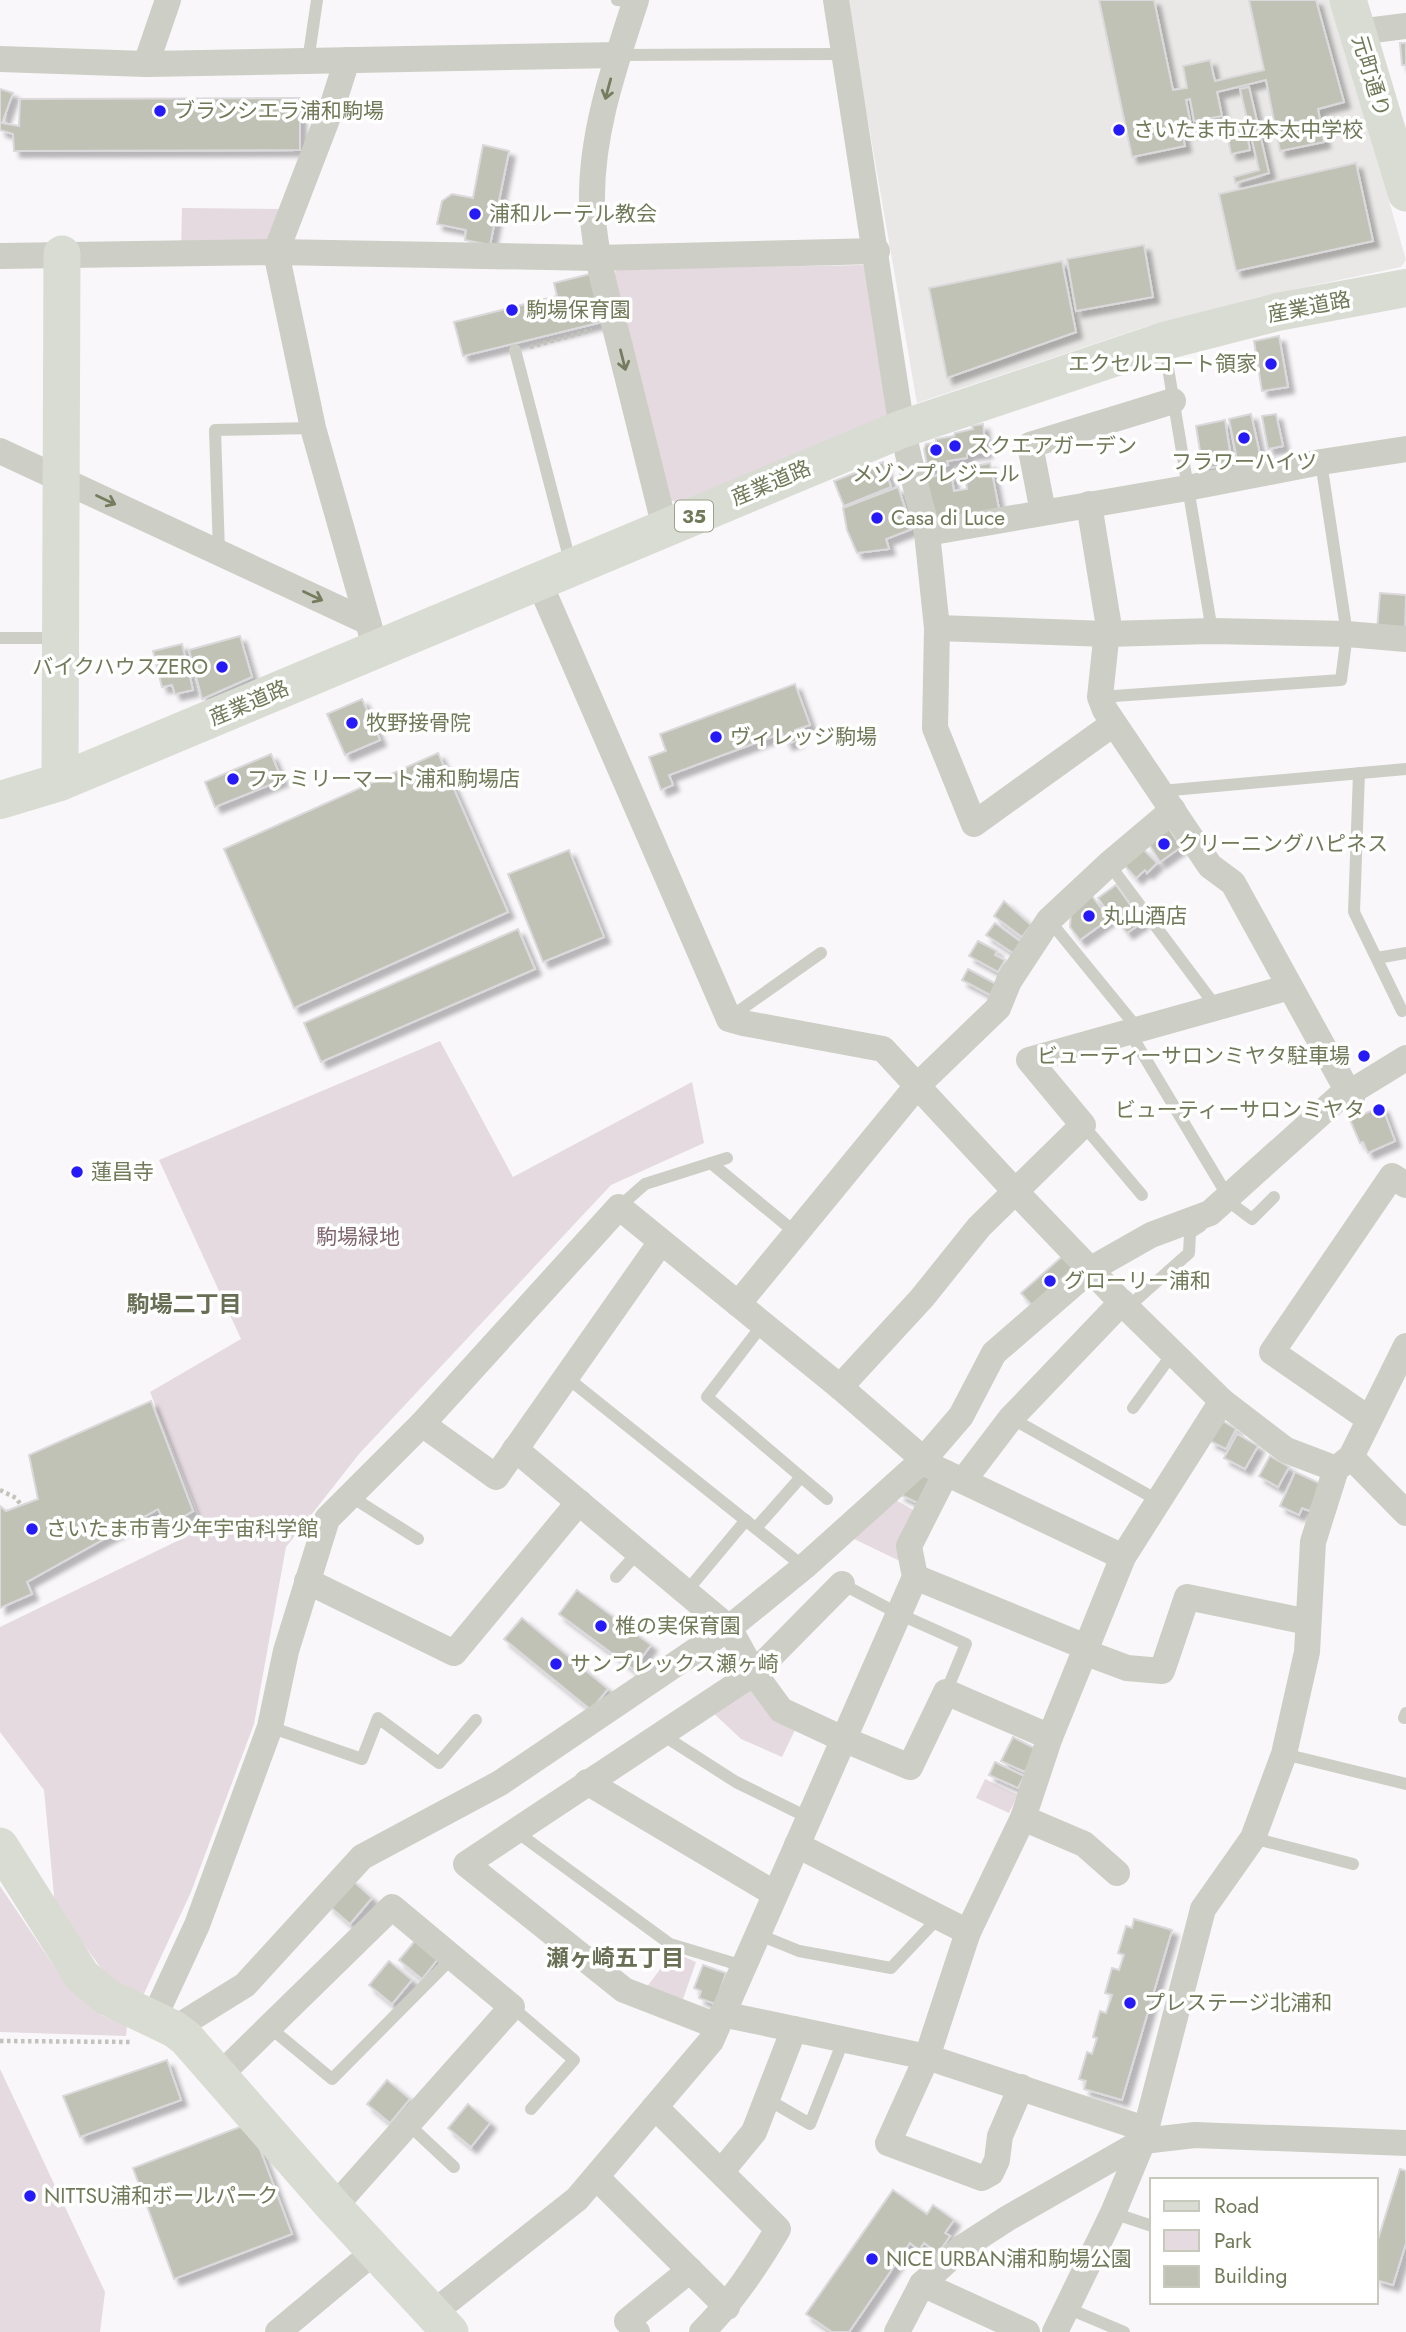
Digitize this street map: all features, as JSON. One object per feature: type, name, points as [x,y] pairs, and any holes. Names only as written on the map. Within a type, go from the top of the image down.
[{"type":"main road","name":"産業道路","points":[[0,800],[60,782],[372,636],[555,575],[902,429],[1164,341],[1277,312],[1406,288]]},
{"type":"street","points":[[146,64],[168,0]]},
{"type":"street","points":[[836,0],[877,251],[902,429],[927,533],[937,628],[935,728],[974,824],[1114,724]]},
{"type":"street","points":[[629,1],[600,121],[592,201],[597,258],[665,528]]},
{"type":"street","points":[[1353,16],[1406,26]]},
{"type":"street","name":"元町通り","points":[[1353,16],[1406,193]]},
{"type":"street","points":[[0,59],[146,64],[617,55]]},
{"type":"street","points":[[348,60],[276,252],[313,428],[372,636]]},
{"type":"street","points":[[0,256],[276,252],[597,258],[877,251]]},
{"type":"street","points":[[60,782],[62,254]]},
{"type":"street","points":[[1043,512],[1030,445],[1173,401]]},
{"type":"street","points":[[927,533],[1406,449]]},
{"type":"street","points":[[0,451],[219,553],[372,636]]},
{"type":"street","points":[[1089,504],[1108,621],[1100,697],[1114,724],[1210,866],[1233,884],[1349,1094]]},
{"type":"street","points":[[555,575],[729,1019],[883,1049],[1015,1191],[1222,1401],[1286,1450],[1344,1463],[1406,1513]]},
{"type":"street","points":[[937,628],[1107,634],[1212,631],[1347,634],[1406,639]]},
{"type":"street","points":[[738,1304],[917,1086],[998,1008],[1009,981],[1049,920],[1109,864],[1167,800]]},
{"type":"street","points":[[840,1387],[922,1298],[979,1227],[1083,1125],[1029,1060],[1290,987]]},
{"type":"street","points":[[163,2024],[245,1985],[362,1857],[500,1783],[729,1628],[804,1567],[923,1459],[961,1416],[994,1353],[1091,1269],[1151,1235],[1210,1213],[1229,1200],[1349,1094],[1406,1058]]},
{"type":"street","points":[[1369,1419],[1272,1352],[1392,1176],[1406,1185]]},
{"type":"street","points":[[163,2024],[270,1727],[286,1651],[327,1519],[422,1424],[619,1207],[840,1387],[923,1459],[1123,1557]]},
{"type":"street","points":[[422,1424],[496,1477],[661,1242]]},
{"type":"street","points":[[0,1846],[82,1976],[107,1997],[187,2038],[334,2207],[444,2327],[577,2199],[710,2041],[915,1577],[909,1546],[955,1477],[1125,1305]]},
{"type":"street","points":[[1055,2332],[1112,2213],[1144,2135],[1203,1909],[1253,1838],[1284,1754],[1307,1652],[1313,1542],[1344,1463],[1406,1346]]},
{"type":"street","points":[[1021,2087],[1000,2136],[997,2160],[991,2173],[982,2178],[888,2143],[927,2057],[968,1932],[1023,1818],[1050,1737],[1123,1557],[1222,1401]]},
{"type":"street","points":[[515,1449],[729,1628],[754,1673],[781,1710],[910,1767],[946,1692],[1050,1737]]},
{"type":"street","points":[[307,1581],[454,1653],[579,1502]]},
{"type":"street","points":[[915,1577],[1127,1668],[1162,1671],[1187,1597],[1308,1622]]},
{"type":"street","points":[[842,1584],[754,1673],[466,1864],[624,1990],[720,2020],[794,2029],[927,2057],[1021,2087],[1144,2135],[1406,2143]]},
{"type":"street","points":[[587,1782],[775,1894]]},
{"type":"street","points":[[1023,1818],[1084,1844],[1117,1873]]},
{"type":"street","points":[[797,1845],[968,1932]]},
{"type":"street","points":[[219,2075],[392,1907],[512,2007],[334,2207]]},
{"type":"street","points":[[721,2172],[754,2132],[794,2029]]},
{"type":"street","points":[[655,2106],[778,2229],[751,2274],[727,2306],[702,2332]]},
{"type":"street","points":[[897,2332],[922,2284],[960,2249],[1144,2135]]},
{"type":"street","points":[[596,2177],[727,2306]]},
{"type":"street","points":[[278,2332],[375,2250]]},
{"type":"street","points":[[637,2332],[627,2321],[690,2270]]},
{"type":"street","points":[[922,2284],[1027,2332]]},
{"type":"lane","points":[[308,61],[317,0]]},
{"type":"lane","points":[[617,55],[846,54]]},
{"type":"lane","points":[[1164,341],[1212,631]]},
{"type":"lane","points":[[515,351],[555,575]]},
{"type":"lane","points":[[219,553],[215,430],[313,428]]},
{"type":"lane","points":[[1100,697],[1341,680],[1347,634],[1321,462]]},
{"type":"lane","points":[[0,638],[62,638]]},
{"type":"lane","points":[[1167,800],[1406,769]]},
{"type":"lane","points":[[1359,773],[1354,912],[1402,1011]]},
{"type":"lane","points":[[1109,864],[1217,1008]]},
{"type":"lane","points":[[1049,920],[1134,1030],[1229,1200],[1252,1219],[1273,1197]]},
{"type":"lane","points":[[729,1019],[821,953]]},
{"type":"lane","points":[[1377,958],[1406,953]]},
{"type":"lane","points":[[1349,1094],[1406,1066]]},
{"type":"lane","points":[[1083,1125],[1142,1195]]},
{"type":"lane","points":[[619,1207],[645,1184],[727,1158]]},
{"type":"lane","points":[[711,1163],[796,1233]]},
{"type":"lane","points":[[1125,1305],[1189,1253],[1191,1233],[1229,1200]]},
{"type":"lane","points":[[763,1324],[706,1396],[827,1499]]},
{"type":"lane","points":[[1133,1408],[1173,1353]]},
{"type":"lane","points":[[565,1376],[804,1567]]},
{"type":"lane","points":[[1011,1418],[1159,1501]]},
{"type":"lane","points":[[686,1592],[751,1524],[801,1477]]},
{"type":"lane","points":[[350,1496],[418,1539]]},
{"type":"lane","points":[[616,1577],[638,1552]]},
{"type":"lane","points":[[842,1584],[898,1614],[966,1644],[946,1692]]},
{"type":"lane","points":[[270,1727],[362,1759],[377,1718],[439,1763],[476,1720]]},
{"type":"lane","points":[[661,1734],[736,1782],[809,1818]]},
{"type":"lane","points":[[1284,1754],[1406,1784]]},
{"type":"lane","points":[[514,1830],[670,1944],[743,1966]]},
{"type":"lane","points":[[1253,1838],[1353,1864]]},
{"type":"lane","points":[[757,1934],[799,1951],[891,1968],[939,1917]]},
{"type":"lane","points":[[268,2026],[332,2079],[453,1958]]},
{"type":"lane","points":[[512,2007],[574,2060],[531,2109]]},
{"type":"lane","points":[[767,2099],[810,2124],[844,2039]]},
{"type":"lane","points":[[408,2124],[454,2167]]},
{"type":"lane","points":[[1112,2213],[1150,2225]]},
{"type":"lane","points":[[1067,2308],[1124,2332]]},
{"type":"path","points":[[515,351],[614,324]]},
{"type":"path","points":[[0,1490],[16,1498],[21,1505]]},
{"type":"path","points":[[0,2040],[143,2042],[156,2037],[163,2024]]},
{"type":"shaded area","name":"さいたま市立本太中学校","points":[[847,0],[1331,0],[1406,260],[1401,267],[1258,297],[1145,327],[917,403]]},
{"type":"green space","points":[[182,208],[284,209],[272,242],[181,248]]},
{"type":"green space","points":[[867,265],[889,407],[885,419],[680,504],[671,500],[614,278],[616,269]]},
{"type":"green space","name":"駒場緑地","points":[[440,1041],[513,1177],[692,1082],[704,1143],[611,1185],[359,1454],[286,1547],[254,1724],[191,1892],[141,2000],[110,1980],[55,1906],[44,1790],[0,1732],[0,1627],[204,1528],[150,1392],[241,1339],[159,1160]]},
{"type":"green space","points":[[891,1497],[920,1514],[906,1564],[850,1537]]},
{"type":"green space","points":[[747,1685],[795,1730],[782,1757],[741,1739],[710,1710]]},
{"type":"green space","points":[[985,1779],[1018,1795],[1009,1813],[976,1798]]},
{"type":"green space","points":[[0,1886],[62,1978],[101,2015],[127,2026],[126,2036],[0,2032]]},
{"type":"green space","points":[[673,1952],[696,1962],[683,1999],[646,1988]]},
{"type":"green space","name":"NITTSU浦和ボールパーク","points":[[0,2069],[105,2292],[100,2332],[0,2332]]},
{"type":"building","points":[[1099,0],[1154,0],[1173,90],[1187,88],[1183,66],[1210,60],[1215,81],[1264,70],[1249,0],[1316,0],[1344,102],[1318,109],[1324,142],[1280,151],[1266,80],[1217,92],[1222,116],[1194,121],[1190,99],[1186,100],[1192,130],[1182,132],[1185,146],[1132,157]]},
{"type":"building","points":[[1400,43],[1406,43],[1406,65],[1402,65]]},
{"type":"building","points":[[1249,87],[1269,173],[1235,183],[1234,177],[1259,170],[1240,89]]},
{"type":"building","name":"ブランシエラ浦和駒場","points":[[0,89],[13,93],[2,123],[19,126],[20,99],[300,98],[300,150],[14,151],[13,134],[0,130]]},
{"type":"building","points":[[1246,130],[1250,150],[1231,154],[1227,134]]},
{"type":"building","points":[[483,145],[509,151],[490,245],[465,240],[466,230],[437,224],[442,201],[452,194],[473,198]]},
{"type":"building","points":[[1356,163],[1373,241],[1236,271],[1219,194]]},
{"type":"building","points":[[1144,245],[1153,297],[1076,311],[1067,259]]},
{"type":"building","points":[[1062,261],[1076,332],[947,378],[929,288]]},
{"type":"building","points":[[590,274],[602,322],[463,356],[454,322],[557,296],[554,283]]},
{"type":"building","name":"エクセルコート領家","points":[[1279,336],[1288,387],[1262,391],[1254,341]]},
{"type":"building","name":"フラワーハイツ","points":[[1251,414],[1261,459],[1245,462],[1244,458],[1237,460],[1229,419]]},
{"type":"building","points":[[1276,414],[1283,446],[1268,449],[1262,416]]},
{"type":"building","points":[[1225,420],[1232,464],[1203,469],[1196,426]]},
{"type":"building","name":"スクエアガーデン","points":[[983,424],[986,452],[967,454],[967,458],[947,461],[948,465],[928,470],[924,449],[926,444],[936,443],[936,439],[954,436],[955,433]]},
{"type":"building","points":[[883,462],[891,487],[844,506],[834,481]]},
{"type":"building","points":[[990,463],[999,509],[937,520],[925,478],[951,473],[954,491],[967,489],[964,468]]},
{"type":"building","name":"Casa di Luce","points":[[898,487],[912,529],[886,539],[889,549],[857,553],[847,530],[843,508]]},
{"type":"building","points":[[1380,593],[1406,595],[1405,632],[1377,630]]},
{"type":"building","points":[[240,636],[252,677],[202,699],[189,650]]},
{"type":"building","points":[[182,644],[193,690],[175,694],[172,685],[162,687],[153,651]]},
{"type":"building","name":"ヴィレッジ駒場","points":[[795,684],[810,725],[795,730],[798,740],[787,744],[782,733],[669,775],[673,785],[661,790],[649,757],[666,751],[660,734]]},
{"type":"building","points":[[362,699],[380,740],[345,755],[327,714]]},
{"type":"building","points":[[438,753],[508,912],[294,1008],[224,849]]},
{"type":"building","points":[[271,754],[282,780],[215,807],[205,782]]},
{"type":"building","name":"クリーニングハピネス","points":[[1168,827],[1181,847],[1160,862],[1147,841]]},
{"type":"building","points":[[1142,848],[1157,863],[1147,873],[1145,870],[1136,878],[1124,865]]},
{"type":"building","points":[[569,850],[604,937],[543,962],[508,874]]},
{"type":"building","points":[[1116,885],[1131,906],[1134,904],[1143,922],[1127,933],[1098,898]]},
{"type":"building","name":"丸山酒店","points":[[1092,896],[1109,919],[1080,940],[1070,927],[1071,913]]},
{"type":"building","points":[[1004,901],[1031,925],[1022,937],[994,916]]},
{"type":"building","points":[[995,923],[1021,942],[1013,953],[986,935]]},
{"type":"building","points":[[518,929],[535,969],[321,1062],[304,1023]]},
{"type":"building","points":[[978,941],[997,951],[995,955],[1005,960],[998,972],[969,956]]},
{"type":"building","points":[[968,969],[996,984],[990,995],[962,980]]},
{"type":"building","points":[[1382,1106],[1395,1141],[1368,1153],[1363,1142],[1360,1143],[1350,1120]]},
{"type":"building","name":"グローリー浦和","points":[[1065,1254],[1079,1270],[1035,1309],[1021,1293]]},
{"type":"building","points":[[151,1401],[193,1511],[167,1526],[158,1509],[27,1582],[32,1594],[0,1608],[0,1506],[6,1511],[38,1499],[29,1455]]},
{"type":"building","points":[[1221,1420],[1236,1429],[1226,1449],[1210,1441]]},
{"type":"building","points":[[1237,1434],[1258,1446],[1245,1469],[1224,1458]]},
{"type":"building","points":[[1270,1456],[1289,1467],[1278,1487],[1259,1476]]},
{"type":"building","points":[[1295,1472],[1321,1484],[1310,1511],[1302,1508],[1299,1515],[1280,1506]]},
{"type":"building","points":[[919,1473],[933,1480],[922,1505],[899,1494]]},
{"type":"building","points":[[577,1590],[651,1645],[633,1669],[559,1614]]},
{"type":"building","name":"サンプレックス瀬ヶ崎","points":[[522,1618],[608,1689],[591,1710],[504,1639]]},
{"type":"building","points":[[1013,1737],[1036,1749],[1025,1772],[1001,1761]]},
{"type":"building","points":[[995,1762],[1024,1776],[1018,1788],[989,1775]]},
{"type":"building","points":[[351,1879],[372,1898],[350,1924],[328,1905]]},
{"type":"building","name":"プレステージ北浦和","points":[[1134,1919],[1172,1930],[1122,2100],[1084,2089],[1086,2081],[1079,2079],[1087,2052],[1092,2054],[1097,2038],[1093,2037],[1100,2011],[1106,2013],[1112,1995],[1105,1993],[1112,1968],[1119,1970],[1124,1955],[1118,1953],[1126,1926],[1132,1928]]},
{"type":"building","points":[[419,1936],[441,1955],[422,1979],[399,1960]]},
{"type":"building","points":[[389,1961],[412,1980],[392,2004],[369,1985]]},
{"type":"building","points":[[703,1965],[726,1973],[715,2004],[699,1998],[701,1991],[694,1988]]},
{"type":"building","points":[[167,2060],[181,2100],[80,2137],[63,2096]]},
{"type":"building","points":[[387,2080],[410,2099],[390,2123],[367,2104]]},
{"type":"building","points":[[468,2104],[490,2123],[471,2147],[448,2128]]},
{"type":"building","points":[[250,2123],[292,2234],[174,2279],[133,2168]]},
{"type":"building","points":[[1400,2169],[1406,2171],[1406,2243],[1393,2285],[1378,2281],[1378,2240]]},
{"type":"building","name":"NICE URBAN浦和駒場公園","points":[[893,2190],[927,2214],[933,2205],[954,2220],[945,2233],[950,2236],[933,2261],[925,2257],[931,2248],[924,2243],[919,2250],[910,2243],[849,2332],[832,2332],[806,2314]]},
{"type":"place","name":"ブランシエラ浦和駒場","points":[[160,111]]},
{"type":"place","name":"さいたま市立本太中学校","points":[[1119,130]]},
{"type":"place","name":"浦和ルーテル教会","points":[[475,214]]},
{"type":"place","name":"駒場保育園","points":[[512,310]]},
{"type":"place","name":"エクセルコート領家","points":[[1271,364]]},
{"type":"place","name":"フラワーハイツ","points":[[1244,438]]},
{"type":"place","name":"スクエアガーデン","points":[[955,446]]},
{"type":"place","name":"メゾンプレジール","points":[[936,450]]},
{"type":"place","name":"Casa di Luce","points":[[877,518]]},
{"type":"place","name":"バイクハウスZERO","points":[[222,667]]},
{"type":"place","name":"牧野接骨院","points":[[352,723]]},
{"type":"place","name":"ヴィレッジ駒場","points":[[716,737]]},
{"type":"place","name":"ファミリーマート浦和駒場店","points":[[233,779]]},
{"type":"place","name":"クリーニングハピネス","points":[[1164,844]]},
{"type":"place","name":"丸山酒店","points":[[1089,916]]},
{"type":"place","name":"ビューティーサロンミヤタ駐車場","points":[[1364,1056]]},
{"type":"place","name":"ビューティーサロンミヤタ","points":[[1379,1110]]},
{"type":"place","name":"蓮昌寺","points":[[77,1172]]},
{"type":"place","name":"グローリー浦和","points":[[1050,1281]]},
{"type":"place","name":"さいたま市青少年宇宙科学館","points":[[32,1529]]},
{"type":"place","name":"椎の実保育園","points":[[601,1626]]},
{"type":"place","name":"サンプレックス瀬ヶ崎","points":[[556,1664]]},
{"type":"place","name":"プレステージ北浦和","points":[[1130,2003]]},
{"type":"place","name":"NITTSU浦和ボールパーク","points":[[30,2196]]},
{"type":"place","name":"NICE URBAN浦和駒場公園","points":[[872,2259]]},
{"type":"district","name":"駒場二丁目","points":[[184,1304]]},
{"type":"district","name":"瀬ヶ崎五丁目","points":[[615,1958]]}]
